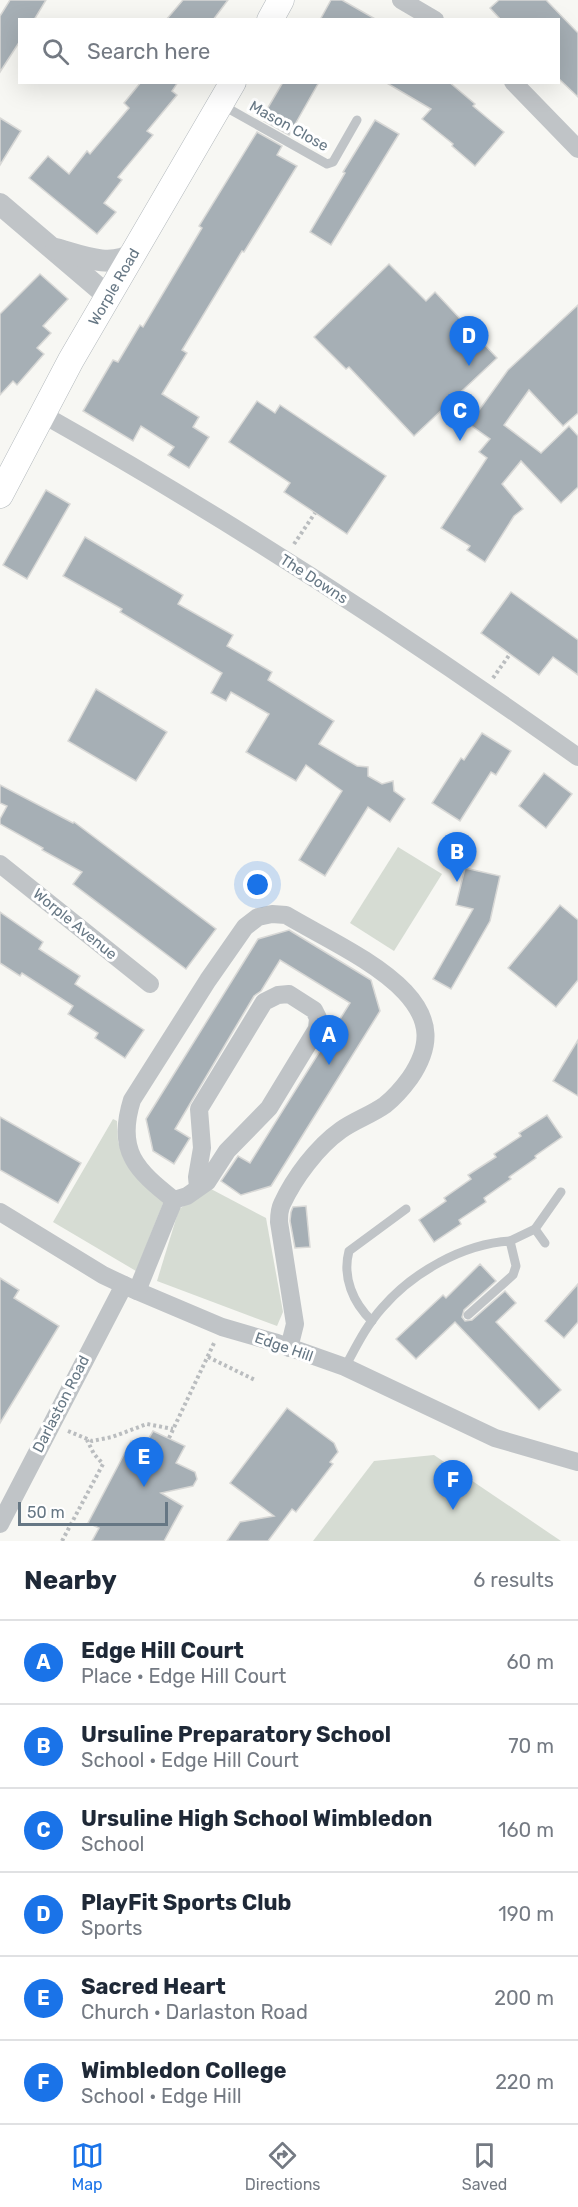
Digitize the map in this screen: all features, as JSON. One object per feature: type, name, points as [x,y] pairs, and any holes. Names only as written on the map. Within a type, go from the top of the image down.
[{"type":"main road","points":[[271,18],[281,0]]},
{"type":"main road","name":"Worple Road","points":[[0,495],[42,414],[232,84]]},
{"type":"street","points":[[401,0],[432,18]]},
{"type":"street","points":[[515,84],[578,149]]},
{"type":"street","points":[[0,204],[109,297]]},
{"type":"street","points":[[49,247],[115,261],[134,253]]},
{"type":"street","name":"The Downs","points":[[42,414],[284,559],[483,690],[578,757]]},
{"type":"street","name":"Worple Avenue","points":[[0,864],[150,984]]},
{"type":"street","points":[[198,1187],[197,1177],[202,1148],[199,1109],[264,1002],[278,995],[289,994],[314,1010],[318,1018],[317,1029],[269,1108],[233,1144],[207,1182],[187,1196],[174,1200],[145,1178],[132,1158],[126,1138],[127,1115],[132,1100],[208,980],[245,927],[258,917],[272,914],[286,915],[373,966],[405,992],[425,1026],[426,1045],[416,1068],[399,1093],[383,1106],[340,1131],[319,1151],[280,1207],[279,1222],[295,1324],[289,1348]]},
{"type":"street","name":"Darlaston Road","points":[[0,1524],[130,1288],[174,1200]]},
{"type":"street","name":"Edge Hill","points":[[0,1212],[130,1288],[222,1327],[345,1367],[495,1437],[578,1462]]},
{"type":"lane","name":"Mason Close","points":[[220,105],[327,164],[333,162],[357,120]]},
{"type":"lane","points":[[345,1367],[372,1321],[402,1289],[427,1270],[458,1254],[491,1242],[510,1241],[525,1236],[535,1229],[561,1191]]},
{"type":"lane","points":[[372,1321],[360,1310],[352,1297],[346,1270],[349,1251],[406,1209]]},
{"type":"lane","points":[[535,1229],[545,1243]]},
{"type":"lane","points":[[468,1315],[513,1275],[516,1266],[510,1241]]},
{"type":"path","points":[[284,559],[315,513]]},
{"type":"path","points":[[483,690],[510,654]]},
{"type":"path","points":[[169,1438],[222,1327]]},
{"type":"path","points":[[208,1357],[255,1380]]},
{"type":"path","points":[[68,1431],[92,1441],[112,1437],[147,1424],[173,1429]]},
{"type":"path","points":[[62,1541],[103,1464],[94,1454],[87,1440]]},
{"type":"shaded area","points":[[398,847],[442,874],[394,951],[350,923]]},
{"type":"shaded area","points":[[113,1119],[117,1121],[118,1141],[125,1162],[164,1201],[136,1271],[53,1222]]},
{"type":"shaded area","points":[[211,1189],[266,1218],[283,1312],[277,1326],[157,1281],[179,1209]]},
{"type":"shaded area","points":[[434,1455],[561,1541],[313,1541],[374,1461]]},
{"type":"building","points":[[10,0],[46,0],[35,18],[18,18],[18,44],[0,72],[0,16]]},
{"type":"building","points":[[183,0],[228,0],[214,18],[168,18]]},
{"type":"building","points":[[331,0],[342,0],[374,18],[321,18]]},
{"type":"building","points":[[499,0],[546,0],[578,33],[578,97],[560,80],[560,18],[499,18],[490,8]]},
{"type":"building","points":[[139,84],[177,84],[172,91],[177,95],[147,131],[153,135],[118,177],[122,180],[104,203],[116,212],[97,234],[29,178],[48,156],[69,174],[87,151],[90,154],[129,108],[124,103]]},
{"type":"building","points":[[282,84],[318,84],[289,135],[264,121],[266,118],[263,116]]},
{"type":"building","points":[[388,84],[451,84],[504,132],[475,166],[452,146],[453,144],[422,119],[431,109]]},
{"type":"building","points":[[0,118],[21,131],[0,165]]},
{"type":"building","points":[[375,120],[399,134],[331,245],[310,232]]},
{"type":"building","points":[[257,132],[282,146],[277,155],[297,166],[182,350],[187,353],[162,394],[199,417],[193,427],[209,437],[189,468],[168,455],[174,447],[141,426],[133,441],[83,411],[113,360],[118,362],[140,325],[143,327],[202,228],[199,226]]},
{"type":"building","points":[[389,264],[426,301],[435,292],[497,358],[414,436],[349,367],[346,369],[314,337]]},
{"type":"building","points":[[40,274],[68,299],[43,326],[51,333],[37,348],[44,354],[17,385],[13,381],[0,395],[0,314]]},
{"type":"building","points":[[578,305],[578,413],[563,426],[529,390],[504,425],[541,453],[569,426],[578,436],[578,487],[561,503],[521,461],[502,484],[523,509],[514,516],[485,562],[467,550],[470,546],[441,528],[487,458],[479,452],[490,439],[469,424],[508,370]]},
{"type":"building","points":[[257,401],[275,413],[280,405],[386,476],[347,534],[284,492],[290,483],[229,442]]},
{"type":"building","points":[[46,490],[70,504],[27,579],[3,565]]},
{"type":"building","points":[[85,537],[183,595],[178,604],[233,635],[227,646],[272,672],[268,680],[334,721],[319,744],[357,766],[368,767],[368,776],[382,784],[393,781],[394,791],[405,799],[390,822],[368,807],[325,876],[299,860],[342,791],[306,765],[296,781],[246,752],[269,714],[231,692],[226,701],[211,693],[222,673],[120,612],[122,609],[63,576]]},
{"type":"building","points":[[511,592],[578,640],[578,675],[553,657],[539,675],[481,633]]},
{"type":"building","points":[[96,689],[167,732],[136,781],[68,741]]},
{"type":"building","points":[[482,733],[511,751],[496,775],[491,772],[460,821],[432,803],[461,758],[464,760]]},
{"type":"building","points":[[544,773],[572,794],[546,828],[519,806]]},
{"type":"building","points":[[0,785],[74,822],[216,929],[186,969],[73,884],[82,872],[0,824],[0,819],[7,806],[0,803]]},
{"type":"building","points":[[465,868],[500,876],[490,921],[451,989],[433,979],[473,909],[456,905]]},
{"type":"building","points":[[560,905],[578,920],[578,980],[556,1007],[508,968]]},
{"type":"building","points":[[0,912],[43,942],[39,949],[80,976],[75,984],[144,1030],[125,1058],[95,1038],[98,1033],[68,1014],[73,1006],[22,973],[20,976],[0,963]]},
{"type":"building","points":[[289,930],[371,980],[380,1011],[271,1186],[241,1195],[221,1181],[238,1156],[250,1163],[350,1003],[280,960],[261,991],[254,996],[175,1129],[190,1138],[174,1164],[153,1151],[146,1119],[258,939]]},
{"type":"building","points":[[578,1040],[578,1096],[553,1081]]},
{"type":"building","points":[[547,1115],[562,1137],[484,1198],[486,1202],[459,1220],[461,1224],[434,1242],[419,1220],[471,1179],[468,1175],[496,1157],[494,1154],[521,1136],[519,1133]]},
{"type":"building","points":[[0,1117],[81,1163],[58,1203],[0,1170]]},
{"type":"building","points":[[306,1206],[310,1247],[295,1248],[290,1221],[291,1212],[293,1207]]},
{"type":"building","points":[[480,1264],[496,1281],[464,1310],[462,1317],[465,1321],[472,1320],[505,1291],[516,1303],[496,1322],[561,1390],[539,1410],[455,1322],[416,1359],[396,1339],[443,1295],[446,1298]]},
{"type":"building","points":[[0,1278],[19,1290],[14,1298],[59,1326],[0,1423]]},
{"type":"building","points":[[578,1284],[578,1322],[564,1338],[545,1321]]},
{"type":"building","points":[[287,1408],[334,1443],[338,1452],[330,1462],[333,1464],[296,1512],[292,1509],[268,1541],[227,1541],[240,1522],[274,1516],[230,1483]]},
{"type":"building","points":[[153,1431],[185,1446],[176,1463],[195,1472],[197,1479],[193,1486],[161,1493],[183,1506],[164,1541],[92,1541],[99,1528],[88,1523],[131,1441],[143,1448]]},
{"type":"place","name":"PlayFit Sports Club","points":[[469,366]]},
{"type":"place","name":"Ursuline High School Wimbledon","points":[[460,441]]},
{"type":"place","name":"Ursuline Preparatory School","points":[[457,882]]},
{"type":"place","name":"Edge Hill Court","points":[[329,1065]]},
{"type":"place","name":"Sacred Heart","points":[[144,1487]]},
{"type":"place","name":"Wimbledon College","points":[[453,1510]]}]
